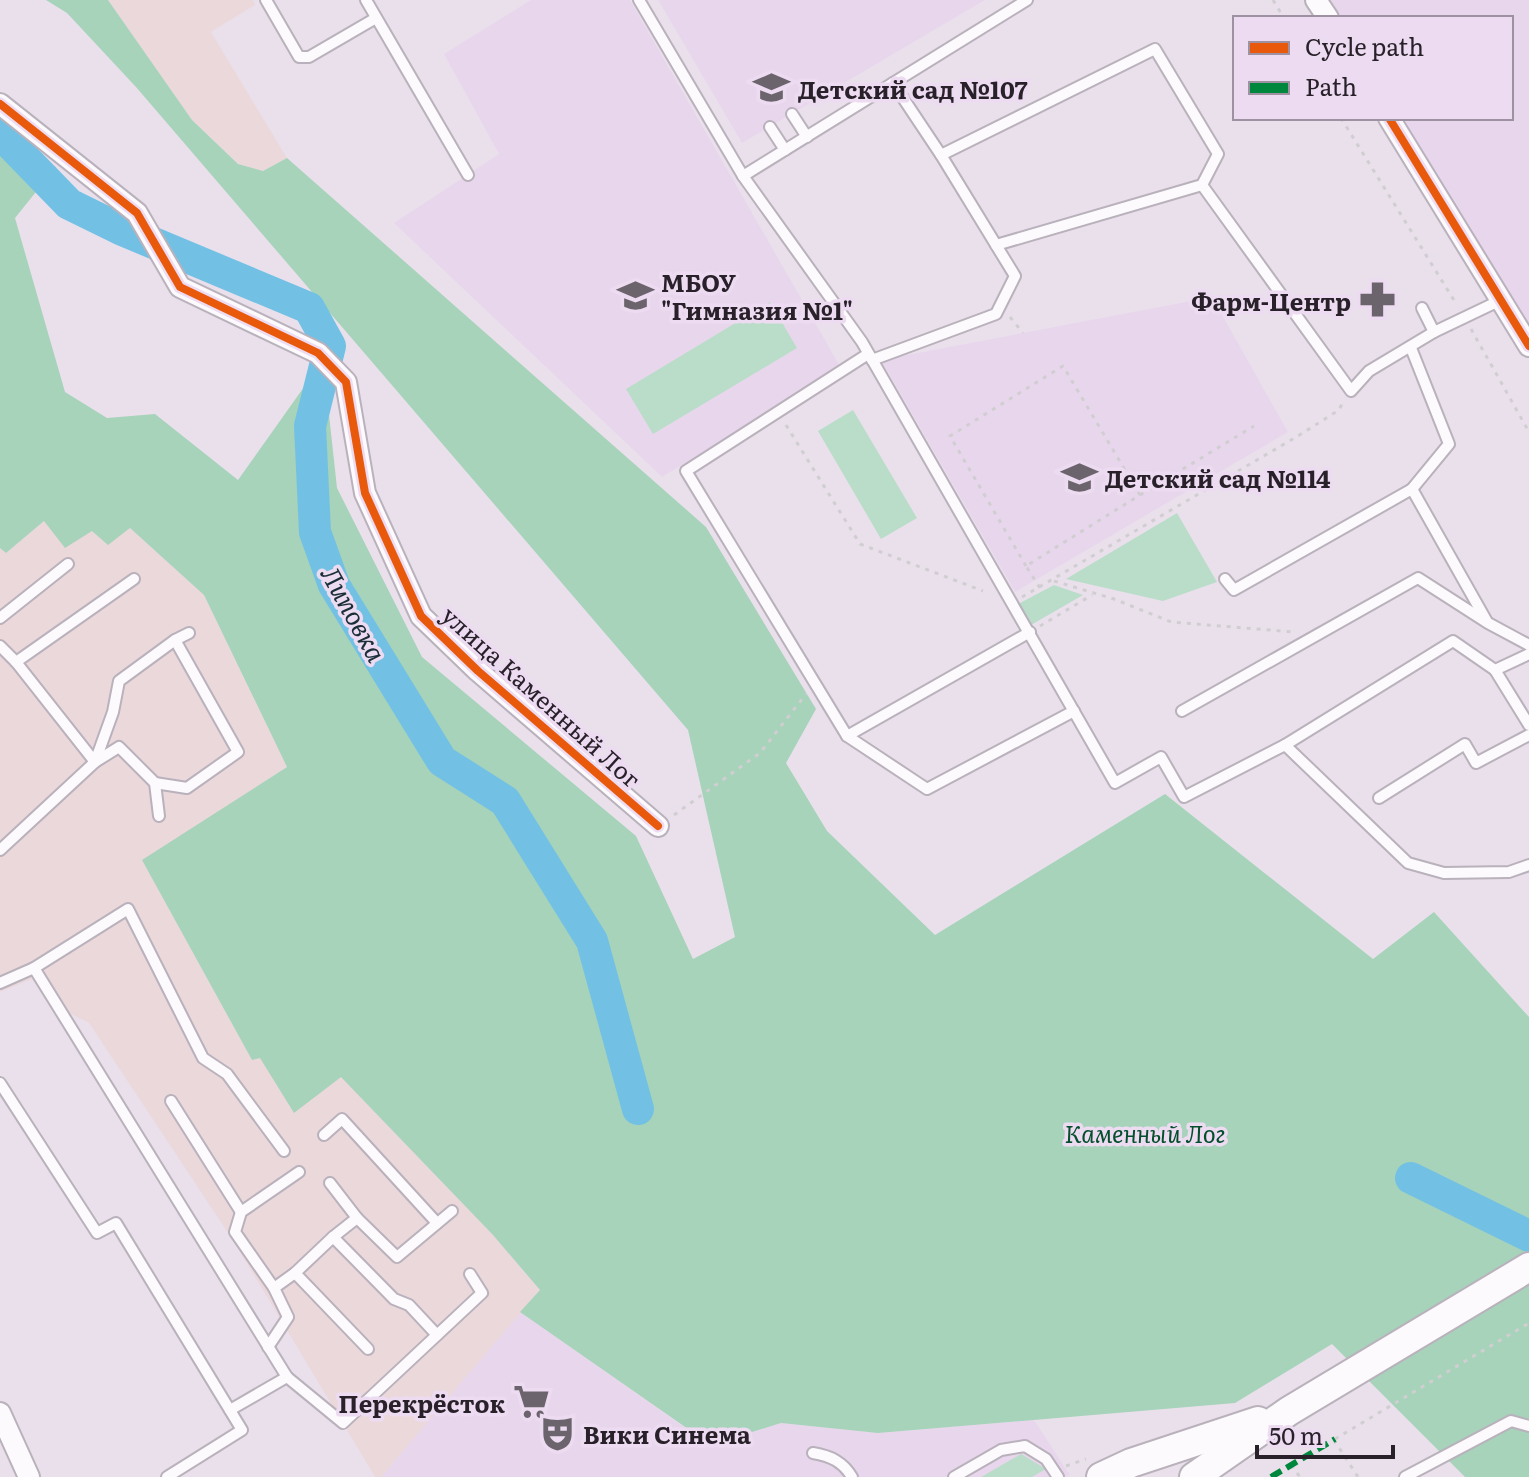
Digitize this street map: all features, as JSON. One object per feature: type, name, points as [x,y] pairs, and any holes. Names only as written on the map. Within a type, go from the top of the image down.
[{"type":"main road","points":[[1194,1477],[1297,1406],[1529,1267]]},
{"type":"main road","points":[[1101,1477],[1131,1463],[1297,1406]]},
{"type":"street","name":"улица Каменный Лог","points":[[0,104],[137,213],[180,287],[318,353],[346,382],[365,493],[421,616],[478,671],[658,826]]},
{"type":"street","points":[[1390,120],[1529,346]]},
{"type":"street","points":[[0,1413],[29,1477]]},
{"type":"lane","points":[[266,0],[299,57],[309,57],[376,18]]},
{"type":"lane","points":[[366,0],[468,175]]},
{"type":"lane","points":[[639,0],[743,176],[870,357],[1115,783],[1161,757],[1184,797],[1285,745],[1453,641],[1495,670],[1529,725]]},
{"type":"lane","points":[[743,176],[1027,0]]},
{"type":"lane","points":[[941,155],[1155,49],[1218,154],[1202,185],[996,245]]},
{"type":"lane","points":[[893,83],[1015,276],[996,314],[870,357],[686,471],[847,736],[927,789],[1074,711]]},
{"type":"lane","points":[[792,114],[807,137]]},
{"type":"lane","points":[[770,127],[785,150]]},
{"type":"lane","points":[[1202,185],[1351,391],[1369,371],[1434,332],[1501,300]]},
{"type":"lane","points":[[1422,308],[1434,332]]},
{"type":"lane","points":[[1225,579],[1234,590],[1412,489],[1449,444],[1411,348]]},
{"type":"lane","points":[[1412,489],[1488,623]]},
{"type":"lane","points":[[0,618],[68,564]]},
{"type":"lane","points":[[1182,711],[1418,578],[1529,645]]},
{"type":"lane","points":[[16,662],[134,579]]},
{"type":"lane","points":[[847,736],[1030,632]]},
{"type":"lane","points":[[95,762],[113,712],[119,681],[189,633]]},
{"type":"lane","points":[[0,850],[95,762],[119,747],[155,783],[187,788],[238,752],[175,640]]},
{"type":"lane","points":[[0,646],[95,762]]},
{"type":"lane","points":[[1495,670],[1529,654]]},
{"type":"lane","points":[[1379,798],[1465,744],[1476,763],[1529,735]]},
{"type":"lane","points":[[1285,745],[1408,863],[1444,873],[1509,872],[1529,865]]},
{"type":"lane","points":[[155,783],[159,816]]},
{"type":"lane","points":[[0,983],[34,968],[128,909],[203,1058],[227,1074],[284,1151]]},
{"type":"lane","points":[[34,968],[287,1377],[343,1423],[482,1293],[470,1274]]},
{"type":"lane","points":[[0,1083],[97,1233],[116,1223],[242,1430],[167,1477]]},
{"type":"lane","points":[[171,1101],[241,1212]]},
{"type":"lane","points":[[324,1135],[342,1119],[437,1223]]},
{"type":"lane","points":[[268,1347],[288,1317],[274,1288],[235,1232],[241,1212],[299,1172]]},
{"type":"lane","points":[[330,1183],[357,1218],[397,1257],[452,1211]]},
{"type":"lane","points":[[274,1288],[357,1218]]},
{"type":"lane","points":[[333,1237],[394,1299],[409,1305],[437,1335]]},
{"type":"lane","points":[[295,1273],[368,1349]]},
{"type":"lane","points":[[230,1410],[287,1377]]},
{"type":"lane","points":[[1405,1477],[1511,1421],[1529,1426]]},
{"type":"lane","points":[[954,1477],[1001,1450],[1025,1446],[1046,1459],[1058,1477]]},
{"type":"lane","points":[[813,1453],[839,1461],[852,1477]]},
{"type":"path","points":[[1342,120],[1465,318],[1529,432]]},
{"type":"path","points":[[1001,304],[1023,333]]},
{"type":"path","points":[[1040,588],[950,436],[1063,366],[1140,495]]},
{"type":"path","points":[[1012,603],[1298,436],[1339,410],[1351,391]]},
{"type":"path","points":[[781,417],[860,544],[983,591]]},
{"type":"path","points":[[1521,417],[1529,418]]},
{"type":"path","points":[[1026,566],[1254,426]]},
{"type":"path","points":[[1054,581],[1171,622],[1321,634]]},
{"type":"path","points":[[1030,632],[1094,594]]},
{"type":"path","points":[[658,826],[760,753],[816,685]]},
{"type":"path","points":[[1358,1477],[1334,1440],[1529,1323]]},
{"type":"path","points":[[1291,1465],[1300,1477]]},
{"type":"shaded area","points":[[108,0],[253,0],[255,5],[211,32],[287,158],[263,171],[238,164],[192,120]]},
{"type":"shaded area","name":"МБОУ \"Гимназия №1\"","points":[[531,0],[630,0],[841,368],[662,477],[394,223],[499,154],[444,54]]},
{"type":"shaded area","name":"Детский сад №107","points":[[658,0],[985,0],[742,143]]},
{"type":"shaded area","points":[[1329,0],[1529,0],[1529,326],[1403,120],[1513,120],[1513,16],[1339,16]]},
{"type":"shaded area","name":"Детский сад №114","points":[[1212,297],[1288,432],[1015,592],[881,360]]},
{"type":"shaded area","points":[[44,521],[92,531],[130,528],[204,595],[287,767],[143,861],[252,1060],[260,1057],[294,1113],[341,1076],[493,1235],[540,1290],[381,1477],[375,1477],[234,1242],[89,1023],[59,1008],[37,977],[0,992],[0,548],[6,553]]},
{"type":"shaded area","points":[[520,1312],[710,1445],[781,1423],[878,1433],[1034,1420],[1070,1475],[381,1477]]},
{"type":"green space","name":"Каменный Лог","points":[[46,0],[108,0],[192,120],[238,164],[263,171],[287,158],[706,527],[816,709],[786,763],[827,831],[935,935],[1165,794],[1373,959],[1434,912],[1529,1017],[1529,1477],[1465,1477],[1332,1344],[1235,1403],[878,1433],[781,1423],[711,1445],[520,1312],[540,1290],[493,1235],[341,1077],[294,1113],[260,1058],[252,1060],[142,860],[287,767],[204,595],[130,528],[108,545],[92,531],[65,548],[44,521],[6,553],[0,548],[0,135],[9,149],[56,167],[15,218],[65,392],[107,418],[155,414],[238,480],[304,387],[326,387],[337,488],[422,657],[636,836],[693,959],[735,937],[688,730],[136,87],[67,13]]},
{"type":"green space","points":[[770,302],[797,348],[653,434],[626,389]]},
{"type":"green space","points":[[853,410],[917,518],[881,539],[818,431]]},
{"type":"green space","points":[[1177,513],[1217,582],[1163,601],[1066,579]]},
{"type":"green space","points":[[1054,585],[1083,595],[1031,625],[1018,604]]},
{"type":"green space","points":[[1021,1454],[1046,1469],[1032,1477],[981,1477]]},
{"type":"waterway","name":"Липовка","points":[[0,133],[69,204],[120,229],[309,308],[330,346],[310,426],[315,532],[334,585],[442,761],[505,801],[592,941],[638,1109]]},
{"type":"waterway","name":"Липовка","points":[[1411,1178],[1529,1236]]},
{"type":"marked path","points":[[1271,1477],[1335,1439]]},
{"type":"cycle path","points":[[0,104],[137,213],[180,287],[318,353],[346,382],[365,493],[421,616],[478,671],[658,826]]},
{"type":"cycle path","points":[[1390,120],[1529,346]]},
{"type":"place","name":"Детский сад №107","points":[[772,88]]},
{"type":"place","name":"МБОУ \"Гимназия №1\"","points":[[635,295]]},
{"type":"place","name":"Фарм-Центр","points":[[1377,300]]},
{"type":"place","name":"Детский сад №114","points":[[1079,477]]},
{"type":"place","name":"Перекрёсток","points":[[531,1402]]},
{"type":"place","name":"Вики Синема","points":[[557,1433]]}]
